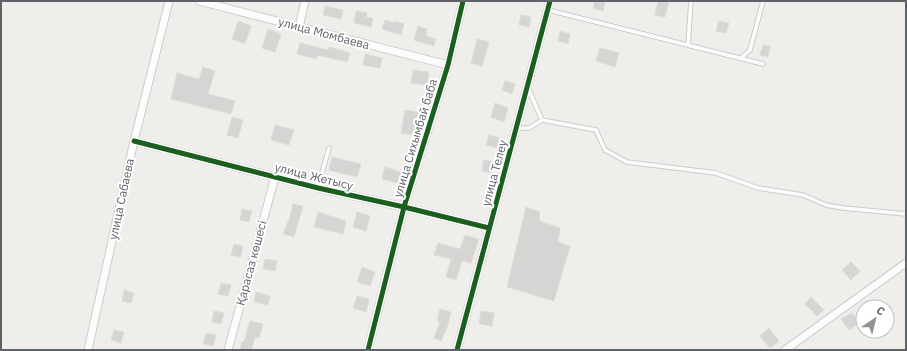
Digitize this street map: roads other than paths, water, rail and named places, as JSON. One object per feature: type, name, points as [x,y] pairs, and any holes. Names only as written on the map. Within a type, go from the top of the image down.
[{"type":"street","name":"улица Сабаева","points":[[88,350],[134,141],[169,1]]},
{"type":"street","name":"улица Момбаева","points":[[199,1],[448,65]]},
{"type":"street","points":[[299,27],[305,1]]},
{"type":"street","name":"улица Сихымбай баба","points":[[368,350],[404,207],[448,65],[463,1]]},
{"type":"street","name":"улица Телеу","points":[[457,350],[550,1]]},
{"type":"street","name":"улица Жетысу","points":[[134,141],[318,188],[489,228]]},
{"type":"street","name":"Қарасаз көшесі","points":[[228,350],[275,176]]},
{"type":"street","points":[[785,350],[906,263]]},
{"type":"lane","points":[[688,45],[691,1]]},
{"type":"lane","points":[[741,58],[750,50],[763,1]]},
{"type":"lane","points":[[548,10],[763,64]]},
{"type":"lane","points":[[527,87],[542,120]]},
{"type":"lane","points":[[516,128],[529,128],[542,120],[596,130],[604,150],[627,162],[716,173],[758,188],[803,195],[826,205],[906,214]]},
{"type":"lane","points":[[318,188],[329,148]]}]
